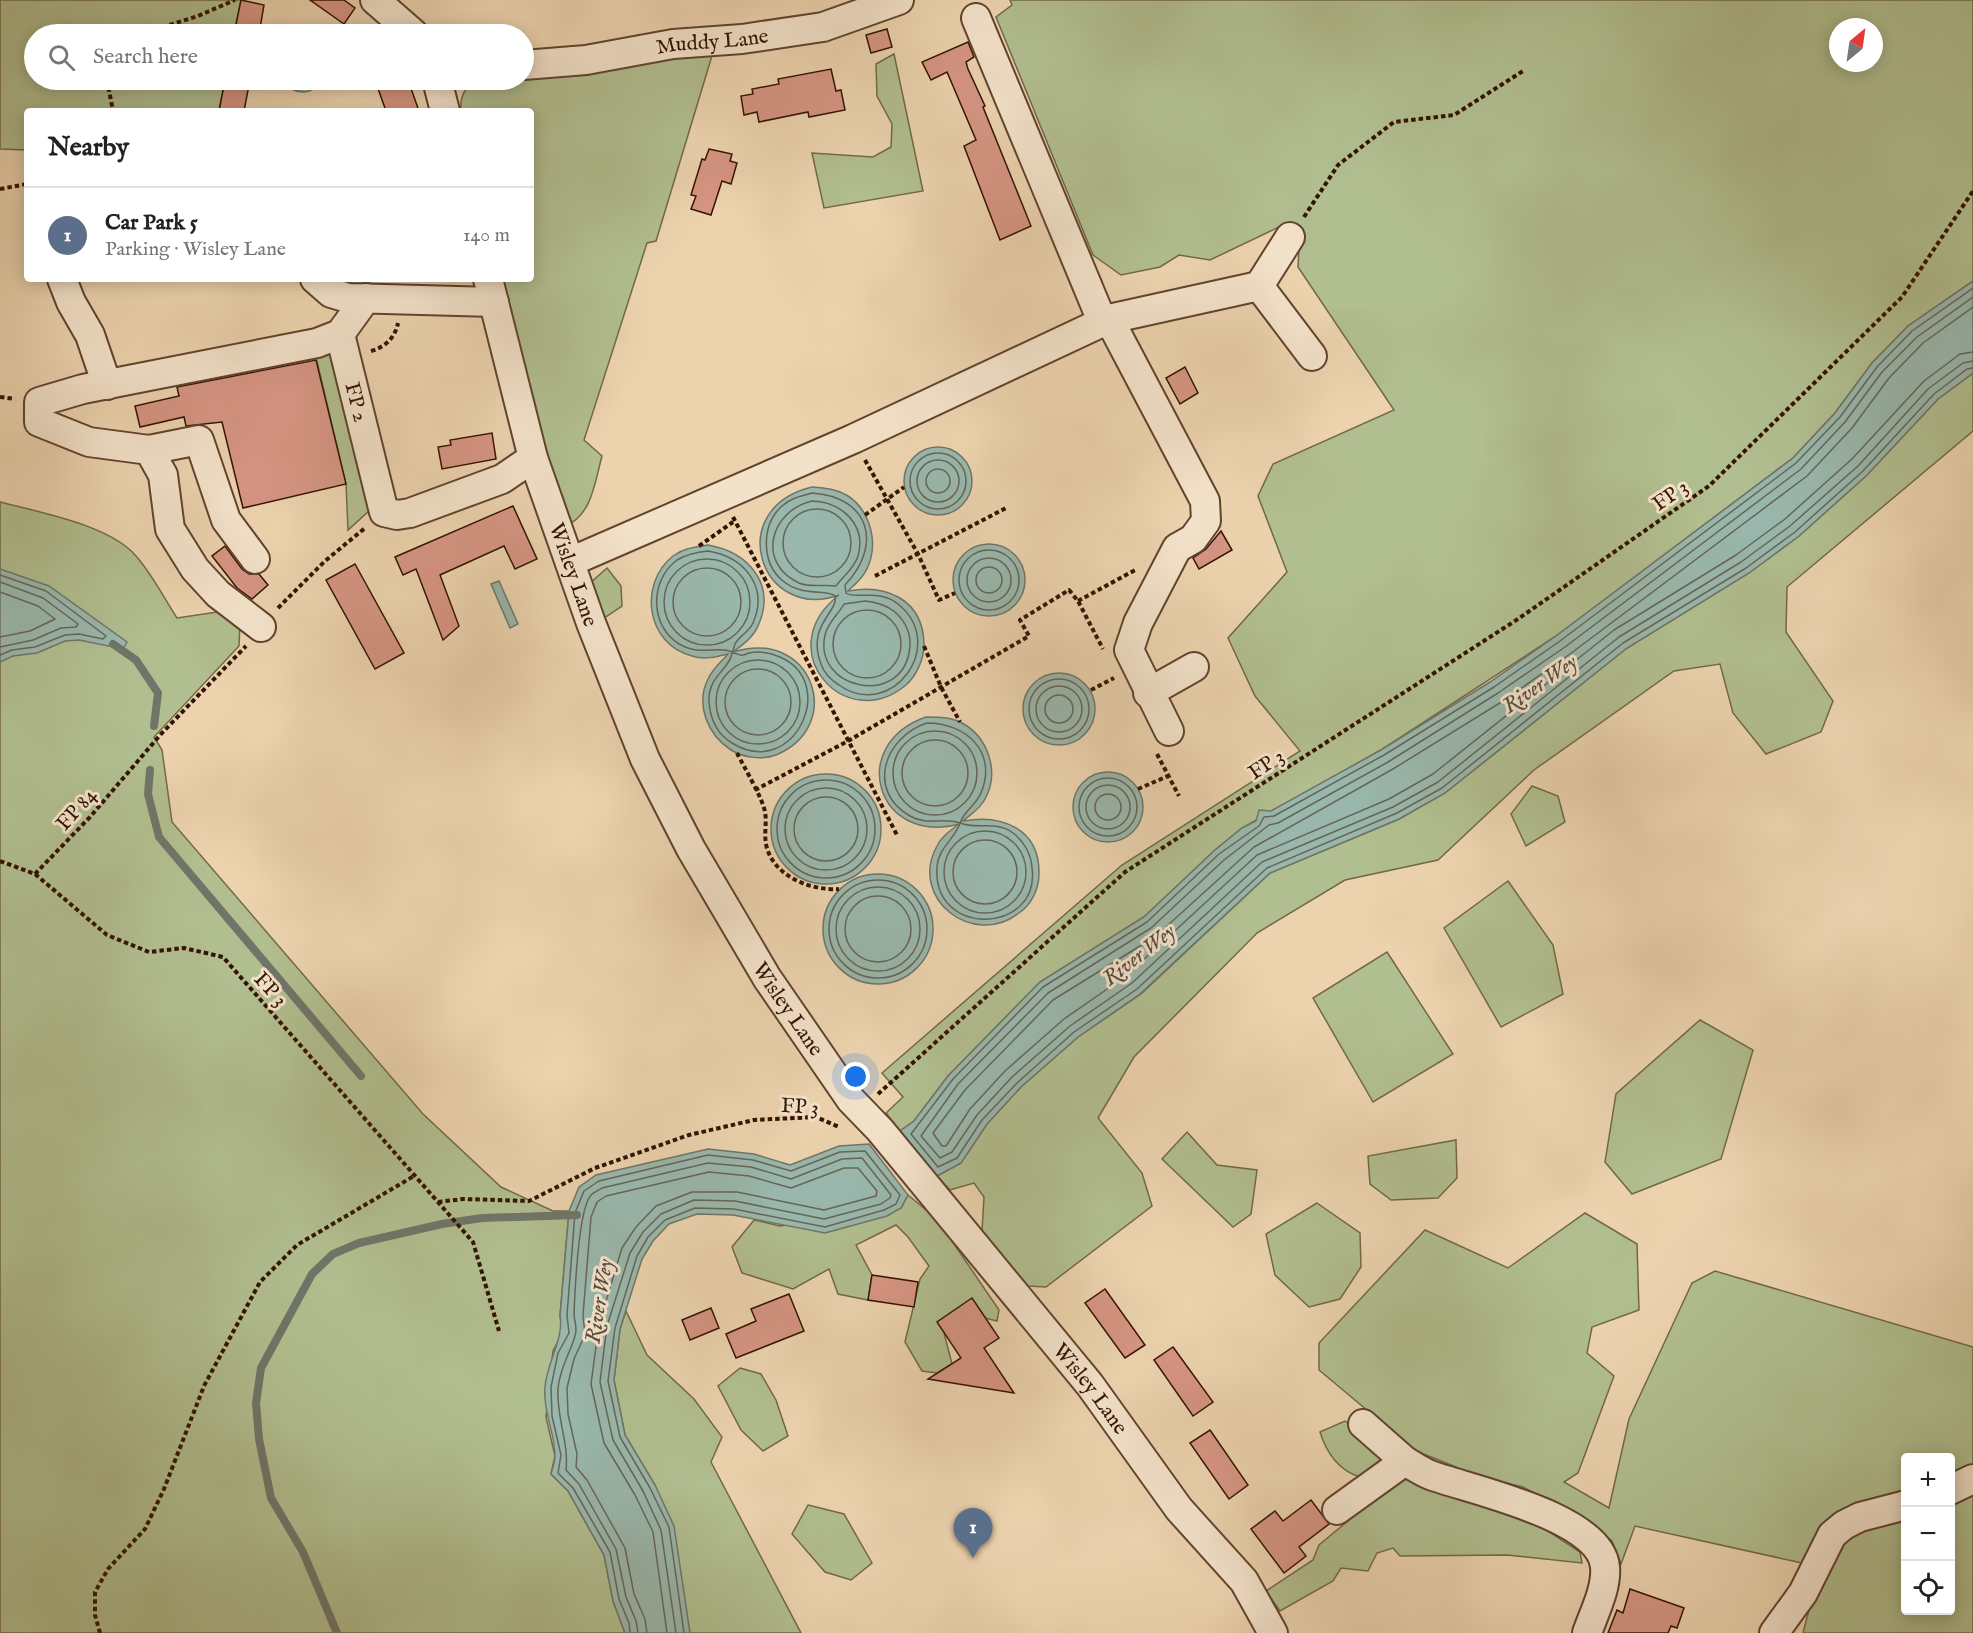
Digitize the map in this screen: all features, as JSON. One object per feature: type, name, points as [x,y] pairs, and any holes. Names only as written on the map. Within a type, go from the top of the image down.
[{"type":"street","points":[[375,0],[403,24]]},
{"type":"street","name":"Muddy Lane","points":[[534,64],[586,60],[673,44],[742,39],[823,27],[899,0]]},
{"type":"street","points":[[976,18],[1105,320],[1205,501],[1206,521],[1193,539],[1177,548],[1138,623],[1129,650],[1148,693],[1161,739]]},
{"type":"street","points":[[440,90],[444,108]]},
{"type":"street","points":[[570,562],[730,508],[854,439],[1105,320],[1259,286],[1290,237]]},
{"type":"street","points":[[63,282],[71,302],[90,335],[107,386]]},
{"type":"street","points":[[318,282],[331,293],[348,298],[402,299],[491,291]]},
{"type":"street","points":[[1259,286],[1312,356]]},
{"type":"street","name":"Wisley Lane","points":[[491,291],[533,458],[600,644],[645,759],[667,804],[767,978],[872,1123],[1090,1385],[1179,1509],[1244,1581],[1273,1633]]},
{"type":"street","points":[[255,559],[226,520],[199,440],[149,450],[89,442],[39,422],[39,402],[317,343],[340,334],[366,298]]},
{"type":"street","points":[[340,334],[350,373]]},
{"type":"street","name":"FP 2","points":[[350,373],[384,512],[397,515],[433,505],[502,479],[533,458]]},
{"type":"street","points":[[149,450],[163,475],[170,529],[195,569],[218,594],[261,627]]},
{"type":"street","points":[[1148,693],[1194,667]]},
{"type":"street","points":[[1363,1424],[1405,1461],[1431,1475],[1532,1507],[1596,1545],[1602,1554],[1605,1578],[1587,1633]]},
{"type":"street","points":[[1337,1510],[1405,1461]]},
{"type":"street","points":[[1955,1488],[1973,1479]]},
{"type":"street","points":[[1774,1633],[1803,1593],[1832,1535],[1844,1525],[1860,1517],[1901,1506]]},
{"type":"path","points":[[173,24],[235,0]]},
{"type":"path","points":[[1290,237],[1338,165],[1394,122],[1454,115],[1523,71]]},
{"type":"path","points":[[109,90],[112,108]]},
{"type":"path","points":[[0,189],[24,185]]},
{"type":"path","name":"FP 3","points":[[438,1202],[529,1201],[595,1168],[689,1135],[754,1120],[816,1117],[853,1133],[872,1123],[872,1100],[1125,872],[1518,619],[1709,486],[1902,297],[1973,191]]},
{"type":"path","name":"FP 2","points":[[350,373],[370,352],[380,349],[393,336],[402,299]]},
{"type":"path","points":[[854,439],[918,554],[939,600],[956,593]]},
{"type":"path","points":[[865,515],[904,487]]},
{"type":"path","points":[[875,576],[1008,507]]},
{"type":"path","points":[[730,508],[745,516]]},
{"type":"path","points":[[699,546],[730,508]]},
{"type":"path","points":[[730,508],[898,837]]},
{"type":"path","points":[[1078,601],[1177,548]]},
{"type":"path","points":[[755,790],[848,741],[1029,636],[1020,620],[1069,590],[1078,601],[1107,658]]},
{"type":"path","points":[[924,646],[941,687],[960,722]]},
{"type":"path","points":[[1091,690],[1117,677],[1112,667]]},
{"type":"path","name":"FP 84","points":[[35,874],[90,817],[161,734]]},
{"type":"path","points":[[1161,739],[1168,776],[1179,796]]},
{"type":"path","points":[[737,753],[765,811],[766,847],[775,863],[794,880],[826,890],[839,889]]},
{"type":"path","points":[[1138,789],[1168,776]]},
{"type":"path","points":[[0,861],[35,874]]},
{"type":"path","name":"FP 3","points":[[35,874],[107,935],[149,952],[184,948],[223,957],[473,1242],[499,1331]]},
{"type":"path","points":[[100,1633],[94,1616],[95,1592],[108,1569],[145,1529],[164,1489],[204,1386],[260,1282],[297,1245],[414,1176]]},
{"type":"green space","points":[[0,0],[241,0],[236,24],[24,24],[24,90],[223,90],[220,108],[24,108],[24,150],[0,149]]},
{"type":"green space","points":[[1010,0],[1973,0],[1973,281],[1908,326],[1872,363],[1835,413],[1793,458],[1556,636],[1381,750],[1242,828],[1215,850],[1144,917],[1040,982],[948,1076],[914,1121],[900,1131],[886,1113],[903,1097],[882,1073],[1122,865],[1300,751],[1255,696],[1228,638],[1287,572],[1258,496],[1273,464],[1394,410],[1298,267],[1300,230],[1281,226],[1210,260],[1179,255],[1160,267],[1121,275],[1093,255],[996,17],[1012,5]]},
{"type":"green space","points":[[714,49],[656,241],[647,243],[584,440],[602,456],[591,497],[581,514],[565,526],[502,282],[534,282],[534,108],[461,108],[462,98],[466,90],[534,90],[534,74]]},
{"type":"green space","points":[[894,54],[923,191],[824,208],[812,153],[873,157],[891,147],[892,124],[877,96],[876,64]]},
{"type":"green space","points":[[329,349],[370,510],[348,530],[346,484],[315,353]]},
{"type":"green space","points":[[1973,373],[1973,431],[1787,587],[1786,632],[1833,701],[1821,732],[1766,754],[1733,713],[1720,664],[1674,671],[1534,770],[1438,860],[1345,880],[1257,933],[1134,1057],[1098,1118],[1142,1173],[1152,1206],[1046,1287],[1028,1286],[982,1231],[984,1197],[974,1183],[950,1190],[937,1176],[961,1163],[987,1124],[1021,1087],[1078,1037],[1141,994],[1270,873],[1399,819],[1445,793],[1627,648],[1749,573],[1799,536],[1867,475],[1938,399]]},
{"type":"green space","points":[[0,502],[72,521],[92,528],[124,545],[147,570],[177,618],[224,611],[240,624],[239,646],[154,737],[162,750],[172,822],[423,1114],[501,1187],[553,1211],[569,1211],[560,1316],[563,1332],[553,1351],[546,1417],[555,1456],[551,1474],[568,1491],[604,1555],[613,1601],[625,1633],[0,1633]]},
{"type":"green space","points":[[607,568],[621,586],[622,606],[601,620],[588,585]]},
{"type":"green space","points":[[1532,786],[1558,796],[1565,822],[1526,846],[1511,814]]},
{"type":"green space","points":[[1508,881],[1553,945],[1563,994],[1501,1027],[1444,928]]},
{"type":"green space","points":[[1387,952],[1453,1054],[1373,1102],[1313,998]]},
{"type":"green space","points":[[1700,1020],[1753,1050],[1721,1159],[1632,1194],[1605,1162],[1616,1094]]},
{"type":"green space","points":[[1187,1132],[1217,1165],[1257,1170],[1251,1214],[1233,1227],[1162,1159]]},
{"type":"green space","points":[[1456,1140],[1457,1178],[1438,1198],[1391,1200],[1370,1184],[1368,1156]]},
{"type":"green space","points":[[908,1195],[937,1219],[999,1310],[997,1321],[985,1318],[944,1333],[952,1364],[937,1373],[922,1371],[905,1342],[920,1279],[929,1266],[908,1237],[896,1225],[856,1245],[872,1275],[868,1300],[838,1294],[829,1269],[793,1289],[742,1273],[732,1247],[754,1220],[780,1226],[901,1208]]},
{"type":"green space","points":[[1317,1203],[1360,1233],[1361,1267],[1340,1299],[1309,1307],[1275,1275],[1266,1234]]},
{"type":"green space","points":[[1585,1213],[1637,1244],[1639,1310],[1592,1327],[1587,1353],[1614,1376],[1578,1473],[1564,1482],[1609,1508],[1629,1419],[1692,1283],[1715,1271],[1973,1347],[1973,1633],[1803,1633],[1820,1567],[1635,1526],[1621,1564],[1612,1541],[1588,1522],[1523,1487],[1481,1477],[1416,1451],[1319,1370],[1319,1343],[1425,1230],[1508,1268]]},
{"type":"green space","points":[[626,1311],[647,1355],[694,1399],[722,1437],[711,1462],[801,1633],[690,1633],[655,1485],[625,1435],[614,1380],[620,1329]]},
{"type":"green space","points":[[740,1368],[761,1374],[776,1400],[788,1436],[763,1451],[741,1430],[718,1386]]},
{"type":"green space","points":[[1345,1421],[1377,1444],[1384,1459],[1360,1477],[1352,1474],[1334,1460],[1320,1432]]},
{"type":"green space","points":[[1403,1475],[1522,1514],[1580,1552],[1582,1563],[1507,1555],[1400,1556],[1393,1548],[1377,1553],[1368,1571],[1341,1568],[1333,1581],[1280,1611],[1266,1591],[1313,1560],[1319,1545]]},
{"type":"green space","points":[[808,1505],[844,1514],[872,1563],[851,1580],[825,1572],[792,1534]]},
{"type":"water","name":"River Wey","points":[[1973,281],[1973,373],[1938,399],[1867,475],[1799,536],[1749,573],[1627,648],[1445,793],[1399,819],[1270,873],[1140,994],[1078,1037],[1021,1087],[987,1124],[961,1163],[937,1176],[900,1131],[914,1121],[948,1076],[1040,982],[1144,917],[1215,850],[1242,828],[1256,821],[1259,810],[1271,811],[1381,750],[1490,682],[1556,636],[1793,458],[1835,413],[1872,363],[1908,326]]},
{"type":"water","points":[[931,447],[945,447],[957,452],[967,462],[972,481],[967,500],[957,510],[945,515],[931,515],[919,510],[909,500],[904,488],[904,474],[909,462],[919,452]]},
{"type":"water","points":[[812,487],[835,490],[848,496],[857,503],[869,523],[873,546],[871,557],[861,578],[848,591],[876,590],[900,598],[910,606],[922,629],[924,650],[917,672],[906,685],[883,698],[860,700],[840,693],[823,679],[813,661],[811,639],[819,616],[839,595],[812,599],[789,593],[772,579],[762,560],[760,538],[767,517],[784,499]]},
{"type":"water","points":[[989,544],[1009,550],[1019,560],[1025,580],[1019,600],[1009,610],[989,616],[969,610],[959,600],[953,580],[959,560],[969,550]]},
{"type":"water","points":[[708,545],[735,555],[746,563],[755,572],[761,584],[764,597],[763,611],[758,626],[750,638],[733,652],[761,648],[783,653],[800,666],[811,683],[814,703],[810,723],[798,741],[771,757],[759,758],[736,753],[723,744],[706,719],[704,689],[712,672],[728,654],[706,658],[692,656],[677,649],[665,639],[652,612],[655,582],[662,568],[681,551]]},
{"type":"water","points":[[0,569],[49,586],[127,642],[123,649],[79,640],[65,641],[37,653],[13,656],[0,662]]},
{"type":"water","points":[[499,581],[518,624],[510,628],[491,584]]},
{"type":"water","points":[[1066,673],[1085,683],[1093,695],[1095,709],[1093,723],[1085,735],[1073,743],[1052,745],[1033,735],[1025,723],[1023,702],[1033,683],[1045,675]]},
{"type":"water","points":[[926,717],[949,718],[962,723],[979,737],[989,756],[991,778],[985,799],[981,806],[963,821],[991,820],[1016,828],[1033,845],[1038,858],[1039,880],[1031,901],[1019,913],[1001,923],[983,925],[965,921],[950,912],[938,900],[931,883],[930,865],[937,846],[944,836],[959,824],[931,827],[908,820],[891,807],[882,789],[880,769],[886,749],[901,731]]},
{"type":"water","points":[[1115,772],[1128,778],[1137,787],[1141,793],[1143,807],[1141,821],[1133,832],[1122,840],[1101,842],[1083,832],[1075,821],[1073,800],[1083,782],[1094,774]]},
{"type":"water","points":[[826,774],[847,778],[865,790],[877,808],[881,829],[877,850],[865,868],[847,880],[826,884],[805,880],[787,868],[775,850],[771,829],[775,808],[787,790],[805,778]]},
{"type":"water","points":[[878,874],[899,878],[917,890],[929,908],[933,929],[929,950],[917,968],[899,980],[878,984],[857,980],[839,968],[827,950],[823,929],[827,908],[839,890],[857,878]]},
{"type":"water","name":"River Wey","points":[[869,1144],[908,1195],[901,1208],[887,1216],[825,1233],[733,1215],[697,1214],[669,1224],[653,1241],[642,1259],[620,1329],[614,1380],[625,1435],[655,1485],[674,1526],[690,1633],[625,1633],[613,1601],[604,1555],[568,1491],[551,1474],[555,1458],[545,1387],[560,1334],[569,1211],[579,1187],[596,1175],[708,1149],[754,1154],[790,1165],[839,1146]]},
{"type":"building","points":[[241,0],[264,5],[261,24],[236,24]]},
{"type":"building","points":[[310,0],[344,0],[355,8],[344,24]]},
{"type":"building","points":[[887,29],[892,47],[871,53],[866,35]]},
{"type":"building","points":[[968,42],[974,57],[966,62],[968,69],[985,106],[983,107],[1031,226],[1000,240],[964,146],[976,140],[947,72],[931,80],[922,62]]},
{"type":"building","points":[[831,69],[836,91],[841,90],[845,110],[809,117],[808,112],[759,122],[757,112],[744,115],[741,96],[753,94],[752,89],[779,84],[778,79]]},
{"type":"building","points":[[223,90],[248,90],[245,108],[220,108]]},
{"type":"building","points":[[379,90],[412,90],[418,108],[385,108]]},
{"type":"building","points":[[709,149],[732,154],[730,161],[737,163],[731,184],[722,181],[711,215],[691,209],[696,196],[691,195],[702,159],[705,160]]},
{"type":"building","points":[[316,360],[346,484],[243,508],[222,422],[186,426],[184,417],[140,427],[135,406],[179,396],[177,387]]},
{"type":"building","points":[[1185,367],[1198,393],[1180,404],[1166,378]]},
{"type":"building","points":[[492,433],[496,459],[442,469],[438,447],[451,445],[450,440]]},
{"type":"building","points":[[513,506],[537,559],[515,569],[504,546],[440,575],[459,626],[443,640],[416,569],[403,575],[395,557]]},
{"type":"building","points":[[1221,531],[1232,550],[1199,569],[1193,558],[1206,549]]},
{"type":"building","points":[[225,546],[242,569],[249,574],[259,574],[268,585],[252,599],[237,588],[212,556]]},
{"type":"building","points":[[355,564],[404,653],[375,669],[326,580]]},
{"type":"building","points":[[872,1275],[918,1282],[914,1307],[868,1300]]},
{"type":"building","points":[[1105,1289],[1145,1345],[1125,1358],[1085,1303]]},
{"type":"building","points":[[789,1294],[804,1331],[736,1358],[726,1334],[756,1321],[751,1309]]},
{"type":"building","points":[[972,1298],[999,1338],[984,1348],[1014,1393],[928,1379],[961,1358],[937,1322]]},
{"type":"building","points":[[711,1308],[719,1328],[690,1340],[682,1320]]},
{"type":"building","points":[[1173,1347],[1213,1402],[1193,1416],[1154,1360]]},
{"type":"building","points":[[1210,1430],[1248,1485],[1229,1499],[1190,1443]]},
{"type":"building","points":[[1311,1500],[1329,1524],[1299,1547],[1306,1556],[1284,1573],[1251,1529],[1275,1511],[1283,1521]]},
{"type":"building","points":[[1630,1589],[1684,1608],[1677,1628],[1671,1626],[1668,1633],[1608,1633],[1617,1610],[1623,1613]]},
{"type":"waterway","points":[[113,644],[136,660],[158,693],[154,726]]},
{"type":"waterway","points":[[150,770],[148,794],[159,837],[361,1076]]},
{"type":"waterway","points":[[337,1633],[303,1552],[271,1498],[259,1439],[256,1403],[261,1368],[312,1274],[333,1254],[359,1243],[442,1224],[482,1218],[577,1215]]},
{"type":"place","name":"Car Park 5","points":[[973,1558]]}]
